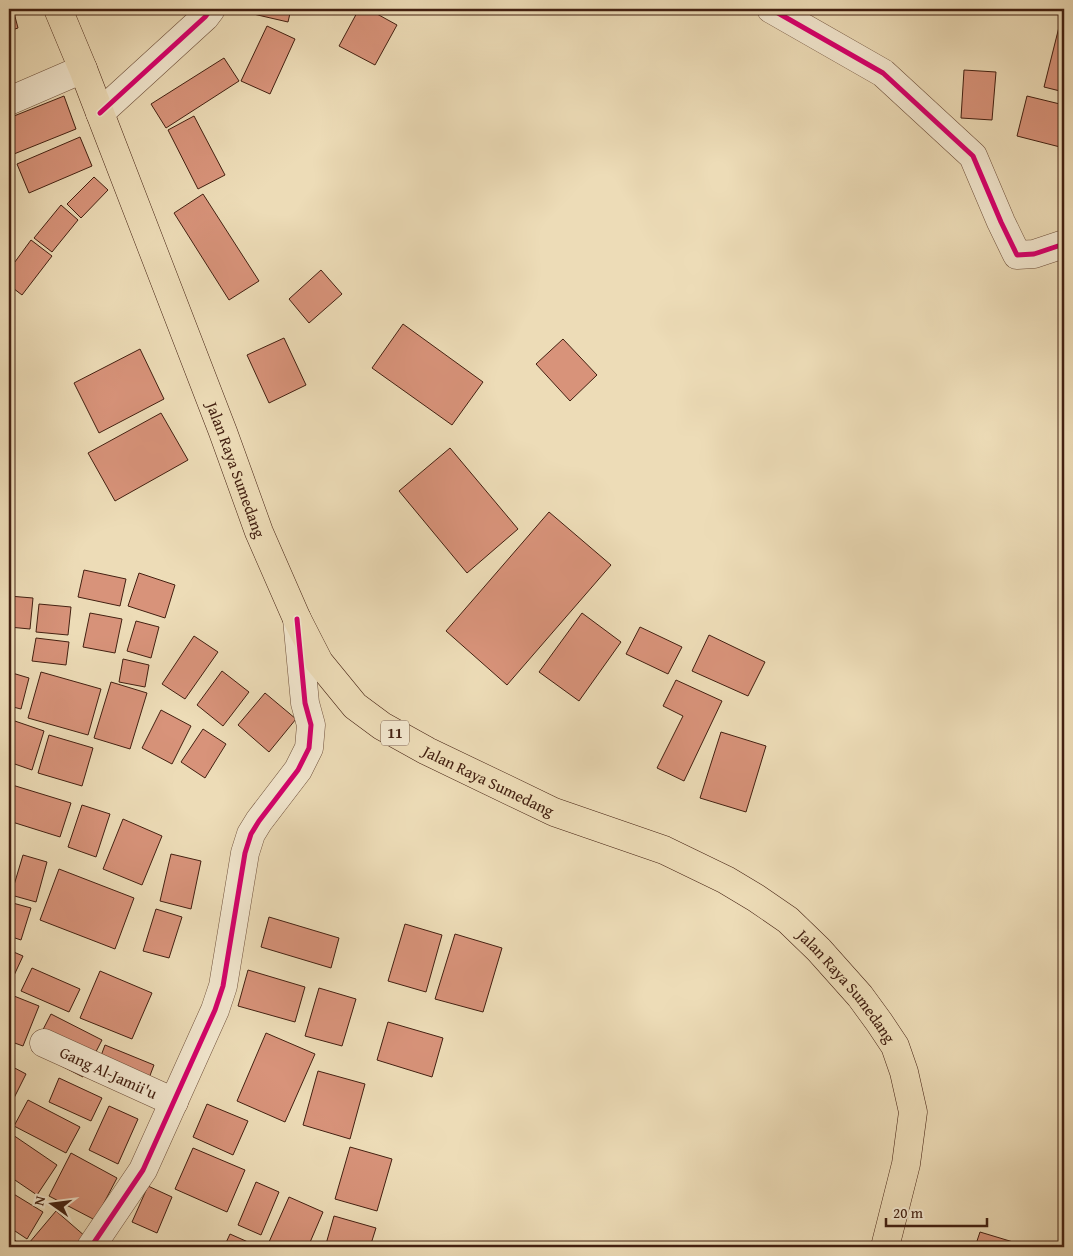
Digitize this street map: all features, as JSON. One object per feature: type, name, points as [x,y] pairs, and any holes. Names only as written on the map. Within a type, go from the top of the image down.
[{"type":"highway","name":"Jalan Raya Sumedang","points":[[58,9],[223,432],[259,532],[318,662],[355,706],[382,726],[435,755],[554,812],[664,850],[726,880],[788,920],[819,950],[860,996],[895,1046],[908,1088],[913,1112],[906,1164],[885,1247]]},
{"type":"street","points":[[100,113],[205,17],[211,9]]},
{"type":"street","points":[[771,9],[883,73],[973,156],[1017,256],[1034,254],[1064,244]]},
{"type":"street","points":[[9,101],[83,69]]},
{"type":"street","points":[[90,1247],[143,1170],[215,1010],[224,986],[245,853],[251,834],[298,770],[309,748],[311,725],[306,703],[297,619]]},
{"type":"street","name":"Gang Al-Jamii'u","points":[[44,1043],[174,1102]]},
{"type":"building","points":[[9,9],[13,9],[18,28],[9,31]]},
{"type":"building","points":[[250,9],[291,9],[288,22],[249,13]]},
{"type":"building","points":[[359,9],[368,9],[397,25],[375,65],[339,46]]},
{"type":"building","points":[[1060,23],[1064,24],[1064,92],[1044,87]]},
{"type":"building","points":[[267,26],[295,39],[270,94],[241,81]]},
{"type":"building","points":[[224,58],[239,81],[166,128],[151,104]]},
{"type":"building","points":[[964,70],[996,72],[992,120],[961,118]]},
{"type":"building","points":[[64,96],[76,129],[9,156],[9,118]]},
{"type":"building","points":[[1027,96],[1064,105],[1064,148],[1017,136]]},
{"type":"building","points":[[194,116],[225,175],[198,189],[168,130]]},
{"type":"building","points":[[80,137],[92,166],[29,193],[17,164]]},
{"type":"building","points":[[94,177],[108,190],[81,218],[67,204]]},
{"type":"building","points":[[203,194],[259,281],[229,300],[174,213]]},
{"type":"building","points":[[61,205],[78,220],[52,252],[34,238]]},
{"type":"building","points":[[31,240],[52,256],[22,295],[9,285],[9,270]]},
{"type":"building","points":[[321,270],[342,294],[309,323],[289,299]]},
{"type":"building","points":[[403,324],[483,382],[452,425],[372,368]]},
{"type":"building","points":[[284,338],[306,385],[269,403],[247,355]]},
{"type":"building","points":[[563,339],[597,375],[570,401],[536,364]]},
{"type":"building","points":[[140,349],[164,399],[99,433],[74,383]]},
{"type":"building","points":[[161,413],[188,460],[115,501],[88,453]]},
{"type":"building","points":[[450,448],[518,529],[467,573],[399,491]]},
{"type":"building","points":[[549,512],[611,565],[507,685],[446,631]]},
{"type":"building","points":[[84,570],[126,579],[120,606],[78,597]]},
{"type":"building","points":[[139,573],[175,585],[165,618],[128,606]]},
{"type":"building","points":[[9,596],[33,598],[30,629],[9,627]]},
{"type":"building","points":[[39,604],[71,607],[68,635],[36,632]]},
{"type":"building","points":[[90,613],[122,619],[115,653],[83,647]]},
{"type":"building","points":[[582,613],[621,642],[579,701],[539,672]]},
{"type":"building","points":[[136,621],[159,627],[151,658],[127,651]]},
{"type":"building","points":[[640,627],[682,647],[668,674],[626,654]]},
{"type":"building","points":[[709,635],[765,662],[748,696],[692,671]]},
{"type":"building","points":[[194,636],[218,652],[185,699],[162,684]]},
{"type":"building","points":[[36,638],[69,642],[66,665],[32,661]]},
{"type":"building","points":[[123,659],[149,665],[145,687],[119,682]]},
{"type":"building","points":[[222,671],[249,692],[223,726],[197,705]]},
{"type":"building","points":[[9,672],[29,678],[21,709],[9,706]]},
{"type":"building","points":[[41,672],[101,689],[88,735],[28,718]]},
{"type":"building","points":[[676,680],[722,701],[684,781],[657,768],[683,716],[663,706]]},
{"type":"building","points":[[111,682],[147,693],[130,749],[94,738]]},
{"type":"building","points":[[265,693],[296,719],[269,752],[238,725]]},
{"type":"building","points":[[161,710],[191,726],[172,764],[142,748]]},
{"type":"building","points":[[9,719],[44,731],[32,770],[9,762]]},
{"type":"building","points":[[203,729],[226,744],[205,778],[181,762]]},
{"type":"building","points":[[721,732],[766,746],[746,812],[700,798]]},
{"type":"building","points":[[49,735],[93,748],[82,786],[38,773]]},
{"type":"building","points":[[9,784],[71,803],[60,837],[9,821]]},
{"type":"building","points":[[82,805],[110,814],[96,857],[68,847]]},
{"type":"building","points":[[123,819],[162,836],[142,885],[103,869]]},
{"type":"building","points":[[171,854],[201,861],[191,909],[160,901]]},
{"type":"building","points":[[23,855],[47,862],[36,902],[11,895]]},
{"type":"building","points":[[59,869],[134,898],[115,949],[40,920]]},
{"type":"building","points":[[9,902],[31,908],[21,940],[9,936]]},
{"type":"building","points":[[156,909],[182,917],[169,958],[143,951]]},
{"type":"building","points":[[269,917],[339,938],[331,968],[261,947]]},
{"type":"building","points":[[405,924],[442,935],[426,992],[388,981]]},
{"type":"building","points":[[455,934],[502,948],[483,1012],[435,999]]},
{"type":"building","points":[[9,950],[23,956],[10,984],[9,984]]},
{"type":"building","points":[[32,968],[80,989],[69,1012],[21,991]]},
{"type":"building","points":[[248,970],[305,987],[295,1022],[238,1006]]},
{"type":"building","points":[[100,971],[152,993],[132,1039],[80,1018]]},
{"type":"building","points":[[319,988],[356,999],[342,1046],[305,1036]]},
{"type":"building","points":[[9,994],[39,1006],[23,1046],[9,1041]]},
{"type":"building","points":[[51,1014],[102,1040],[83,1077],[32,1051]]},
{"type":"building","points":[[388,1022],[443,1038],[432,1077],[377,1060]]},
{"type":"building","points":[[266,1033],[315,1054],[285,1122],[237,1101]]},
{"type":"building","points":[[105,1045],[154,1065],[141,1099],[92,1080]]},
{"type":"building","points":[[9,1065],[26,1074],[9,1108]]},
{"type":"building","points":[[318,1071],[365,1084],[350,1139],[303,1125]]},
{"type":"building","points":[[59,1078],[102,1098],[91,1121],[49,1102]]},
{"type":"building","points":[[28,1100],[80,1127],[66,1153],[14,1126]]},
{"type":"building","points":[[207,1104],[248,1121],[233,1155],[193,1137]]},
{"type":"building","points":[[109,1106],[138,1119],[118,1164],[89,1150]]},
{"type":"building","points":[[13,1135],[57,1165],[37,1195],[9,1176],[9,1140]]},
{"type":"building","points":[[350,1147],[392,1159],[377,1211],[335,1199]]},
{"type":"building","points":[[193,1148],[245,1170],[227,1212],[175,1189]]},
{"type":"building","points":[[71,1153],[117,1178],[95,1220],[49,1196]]},
{"type":"building","points":[[256,1182],[279,1192],[261,1235],[238,1225]]},
{"type":"building","points":[[148,1186],[172,1197],[157,1233],[132,1222]]},
{"type":"building","points":[[12,1193],[43,1212],[27,1239],[9,1227],[9,1198]]},
{"type":"building","points":[[289,1197],[323,1212],[308,1247],[280,1247],[269,1242]]},
{"type":"building","points":[[56,1211],[86,1237],[77,1247],[34,1247],[29,1243]]},
{"type":"building","points":[[334,1216],[376,1228],[370,1247],[337,1247],[326,1244]]},
{"type":"building","points":[[980,1232],[1023,1245],[1022,1247],[975,1247]]},
{"type":"building","points":[[230,1234],[248,1242],[260,1247],[224,1247]]},
{"type":"building","points":[[9,1235],[23,1247],[9,1247]]},
{"type":"cycle path","points":[[100,113],[205,17],[211,9]]},
{"type":"cycle path","points":[[771,9],[883,73],[973,156],[1017,255],[1034,254],[1064,244]]},
{"type":"cycle path","points":[[91,1247],[143,1170],[215,1010],[223,986],[245,853],[251,834],[298,770],[309,748],[311,725],[305,703],[297,619]]}]
